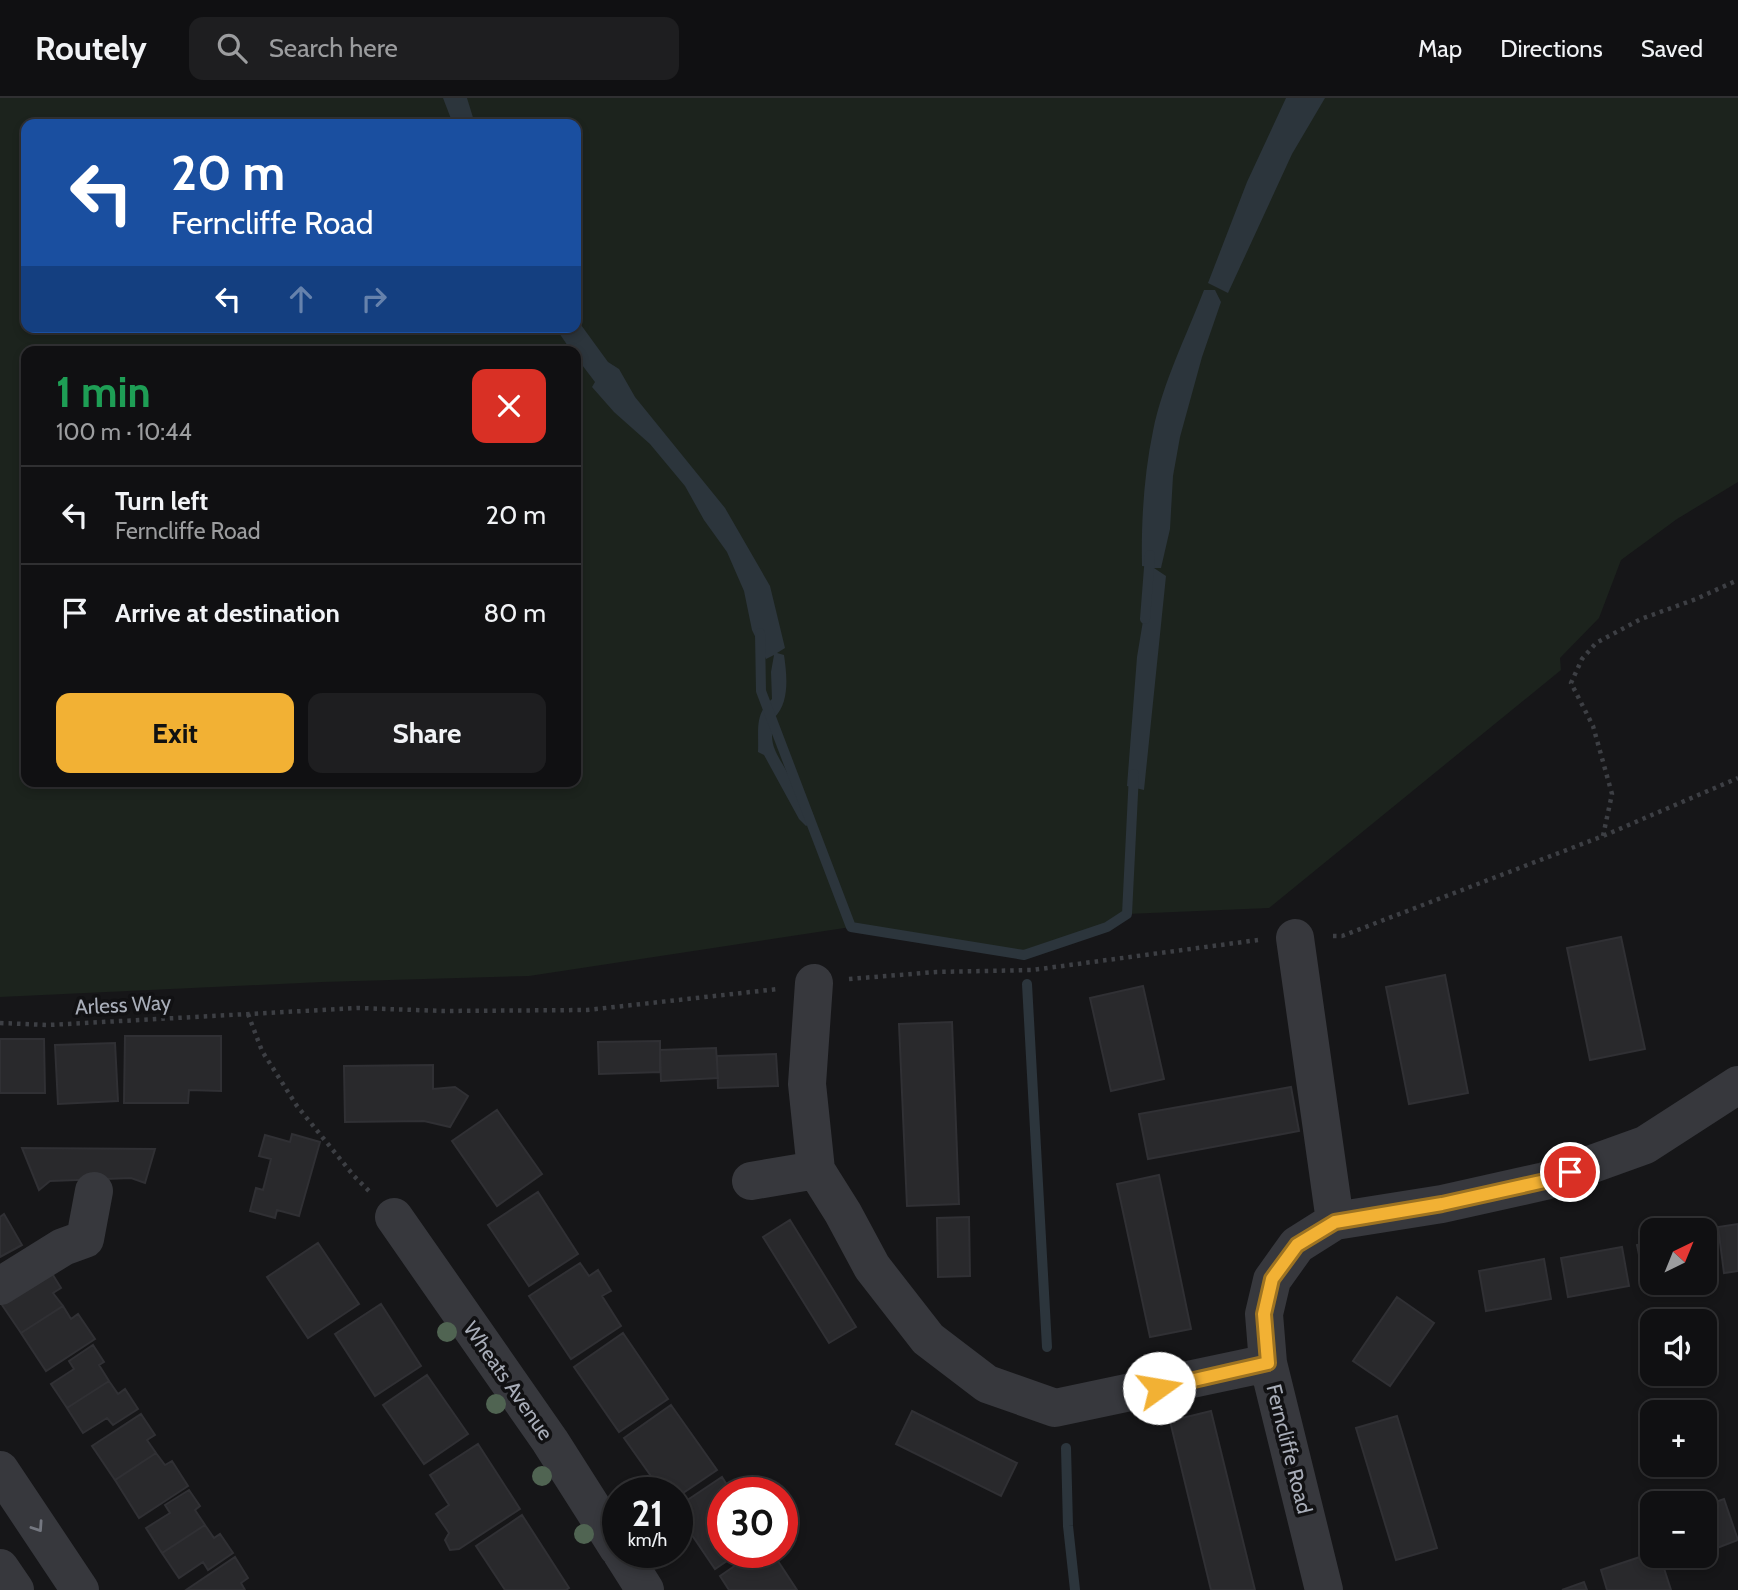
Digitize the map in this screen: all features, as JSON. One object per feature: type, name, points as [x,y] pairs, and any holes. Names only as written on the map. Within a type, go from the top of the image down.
[{"type":"street","points":[[1295,938],[1335,1222]]},
{"type":"street","points":[[814,983],[807,1084],[816,1170],[872,1267],[928,1339],[987,1384],[1055,1408],[1268,1363]]},
{"type":"street","name":"Ferncliffe Road","points":[[1324,1590],[1268,1363],[1264,1314],[1272,1279],[1297,1245],[1335,1222],[1442,1204],[1545,1181],[1644,1144],[1738,1085]]},
{"type":"street","points":[[751,1181],[816,1170]]},
{"type":"street","points":[[0,1286],[63,1247],[85,1240],[94,1191]]},
{"type":"street","name":"Wheats Avenue","points":[[394,1217],[550,1441],[602,1523]]},
{"type":"street","points":[[0,1470],[79,1590]]},
{"type":"street","points":[[0,1568],[15,1590]]},
{"type":"street","points":[[631,1568],[645,1590]]},
{"type":"path","points":[[1603,836],[1612,794],[1593,726],[1571,682],[1582,659],[1595,643],[1641,619],[1738,580]]},
{"type":"path","name":"Arless Way","points":[[0,1023],[48,1025],[358,1008],[444,1011],[587,1010],[814,983],[936,972],[1032,970],[1255,940],[1342,936],[1603,836],[1738,778]]},
{"type":"path","points":[[248,1014],[262,1051],[297,1106],[354,1177],[394,1217]]},
{"type":"shaded area","points":[[0,98],[1738,98],[1738,482],[1677,519],[1621,560],[1599,618],[1560,658],[1561,670],[1269,908],[1127,914],[1107,927],[1024,954],[851,927],[529,976],[322,982],[0,997]]},
{"type":"shaded area","points":[[443,98],[467,98],[473,119],[451,119]]},
{"type":"shaded area","points":[[1286,98],[1325,98],[1292,154],[1228,293],[1208,283],[1247,182]]},
{"type":"shaded area","points":[[1204,290],[1215,290],[1221,302],[1202,357],[1180,437],[1173,476],[1170,529],[1161,568],[1154,568],[1166,576],[1144,790],[1127,786],[1137,657],[1152,567],[1142,566],[1145,481],[1157,413]]},
{"type":"shaded area","points":[[581,325],[608,362],[619,369],[635,397],[725,508],[770,586],[785,648],[777,653],[784,655],[786,680],[783,705],[774,718],[773,742],[795,789],[812,812],[815,821],[806,826],[799,819],[764,755],[758,752],[760,717],[772,699],[771,672],[774,655],[766,659],[752,630],[744,591],[727,552],[704,520],[685,486],[650,444],[614,412],[592,387],[595,382],[581,364],[581,346],[568,346],[559,333],[581,333]]},
{"type":"building","points":[[1621,937],[1645,1049],[1590,1060],[1567,948]]},
{"type":"building","points":[[1445,975],[1468,1093],[1409,1104],[1386,987]]},
{"type":"building","points":[[1143,986],[1164,1079],[1111,1091],[1090,998]]},
{"type":"building","points":[[952,1022],[959,1204],[907,1206],[899,1024]]},
{"type":"building","points":[[125,1036],[221,1036],[221,1091],[189,1090],[188,1103],[124,1103]]},
{"type":"building","points":[[0,1039],[44,1039],[45,1093],[0,1093]]},
{"type":"building","points":[[660,1041],[660,1072],[599,1074],[598,1042]]},
{"type":"building","points":[[115,1043],[118,1101],[58,1104],[55,1045]]},
{"type":"building","points":[[716,1048],[718,1078],[661,1081],[660,1050]]},
{"type":"building","points":[[776,1054],[778,1086],[718,1088],[717,1056]]},
{"type":"building","points":[[433,1065],[433,1089],[455,1087],[468,1096],[450,1127],[424,1121],[345,1122],[344,1066]]},
{"type":"building","points":[[1291,1087],[1299,1131],[1148,1159],[1139,1114]]},
{"type":"building","points":[[497,1110],[542,1174],[497,1206],[452,1141]]},
{"type":"building","points":[[292,1134],[320,1142],[299,1216],[277,1210],[275,1218],[250,1211],[256,1188],[263,1190],[271,1159],[259,1156],[265,1135],[290,1142]]},
{"type":"building","points":[[22,1148],[155,1149],[145,1183],[131,1178],[50,1181],[39,1190]]},
{"type":"building","points":[[1159,1175],[1191,1329],[1150,1337],[1117,1184]]},
{"type":"building","points":[[538,1192],[578,1254],[529,1286],[488,1225]]},
{"type":"building","points":[[4,1214],[22,1245],[0,1257],[0,1217]]},
{"type":"building","points":[[969,1217],[970,1276],[938,1277],[937,1218]]},
{"type":"building","points":[[790,1220],[856,1327],[829,1343],[763,1237]]},
{"type":"building","points":[[1738,1224],[1738,1271],[1724,1273],[1718,1227]]},
{"type":"building","points":[[318,1243],[359,1304],[308,1338],[267,1277]]},
{"type":"building","points":[[1622,1247],[1629,1286],[1568,1297],[1561,1258]]},
{"type":"building","points":[[1544,1259],[1551,1299],[1486,1311],[1479,1271]]},
{"type":"building","points":[[580,1263],[589,1276],[598,1270],[611,1291],[602,1296],[621,1326],[571,1359],[529,1296]]},
{"type":"building","points":[[48,1267],[61,1288],[53,1293],[63,1306],[21,1333],[0,1302]]},
{"type":"building","points":[[1397,1297],[1434,1323],[1390,1386],[1353,1361]]},
{"type":"building","points":[[381,1304],[421,1366],[375,1396],[335,1334]]},
{"type":"building","points":[[63,1306],[71,1319],[78,1314],[95,1339],[46,1371],[21,1333]]},
{"type":"building","points":[[623,1333],[668,1399],[619,1432],[574,1367]]},
{"type":"building","points":[[93,1345],[104,1362],[99,1365],[109,1381],[67,1408],[51,1384],[74,1369],[69,1361]]},
{"type":"building","points":[[427,1375],[468,1434],[424,1464],[383,1405]]},
{"type":"building","points":[[109,1381],[118,1394],[125,1389],[138,1409],[113,1425],[107,1418],[83,1433],[67,1408]]},
{"type":"building","points":[[671,1405],[717,1470],[693,1486],[693,1477],[652,1477],[624,1438]]},
{"type":"building","points":[[912,1411],[1017,1463],[1001,1496],[896,1444]]},
{"type":"building","points":[[1211,1411],[1255,1590],[1211,1590],[1170,1421]]},
{"type":"building","points":[[141,1414],[155,1435],[147,1440],[156,1453],[115,1480],[92,1446]]},
{"type":"building","points":[[1397,1416],[1437,1548],[1396,1560],[1356,1428]]},
{"type":"building","points":[[478,1444],[520,1509],[459,1549],[450,1550],[445,1540],[449,1533],[436,1514],[449,1505],[430,1475]]},
{"type":"building","points":[[156,1453],[165,1465],[172,1461],[188,1486],[139,1518],[115,1480]]},
{"type":"building","points":[[707,1487],[707,1557],[693,1537],[693,1496]]},
{"type":"building","points":[[189,1490],[200,1506],[195,1510],[205,1525],[162,1553],[146,1528],[170,1513],[165,1505]]},
{"type":"building","points":[[1724,1499],[1738,1540],[1717,1548],[1717,1501]]},
{"type":"building","points":[[522,1515],[569,1588],[566,1590],[505,1590],[476,1546]]},
{"type":"building","points":[[205,1525],[214,1538],[220,1534],[233,1553],[208,1570],[203,1562],[179,1578],[162,1553]]},
{"type":"building","points":[[235,1557],[248,1578],[241,1583],[245,1590],[186,1590]]},
{"type":"building","points":[[1640,1557],[1640,1568],[1664,1568],[1671,1590],[1607,1590],[1601,1570]]},
{"type":"building","points":[[732,1568],[783,1568],[797,1590],[729,1590],[720,1576]]},
{"type":"building","points":[[1584,1582],[1587,1590],[1562,1590]]},
{"type":"waterway","points":[[1145,619],[1150,555]]},
{"type":"waterway","points":[[760,633],[761,691],[851,927],[1024,955],[1107,927],[1127,914],[1134,774]]},
{"type":"waterway","points":[[1027,984],[1047,1347]]},
{"type":"waterway","points":[[1066,1448],[1068,1526],[1075,1590]]},
{"type":"route","points":[[1159,1388],[1268,1363],[1264,1314],[1272,1279],[1297,1245],[1335,1222],[1442,1204],[1545,1181],[1570,1172]]}]
